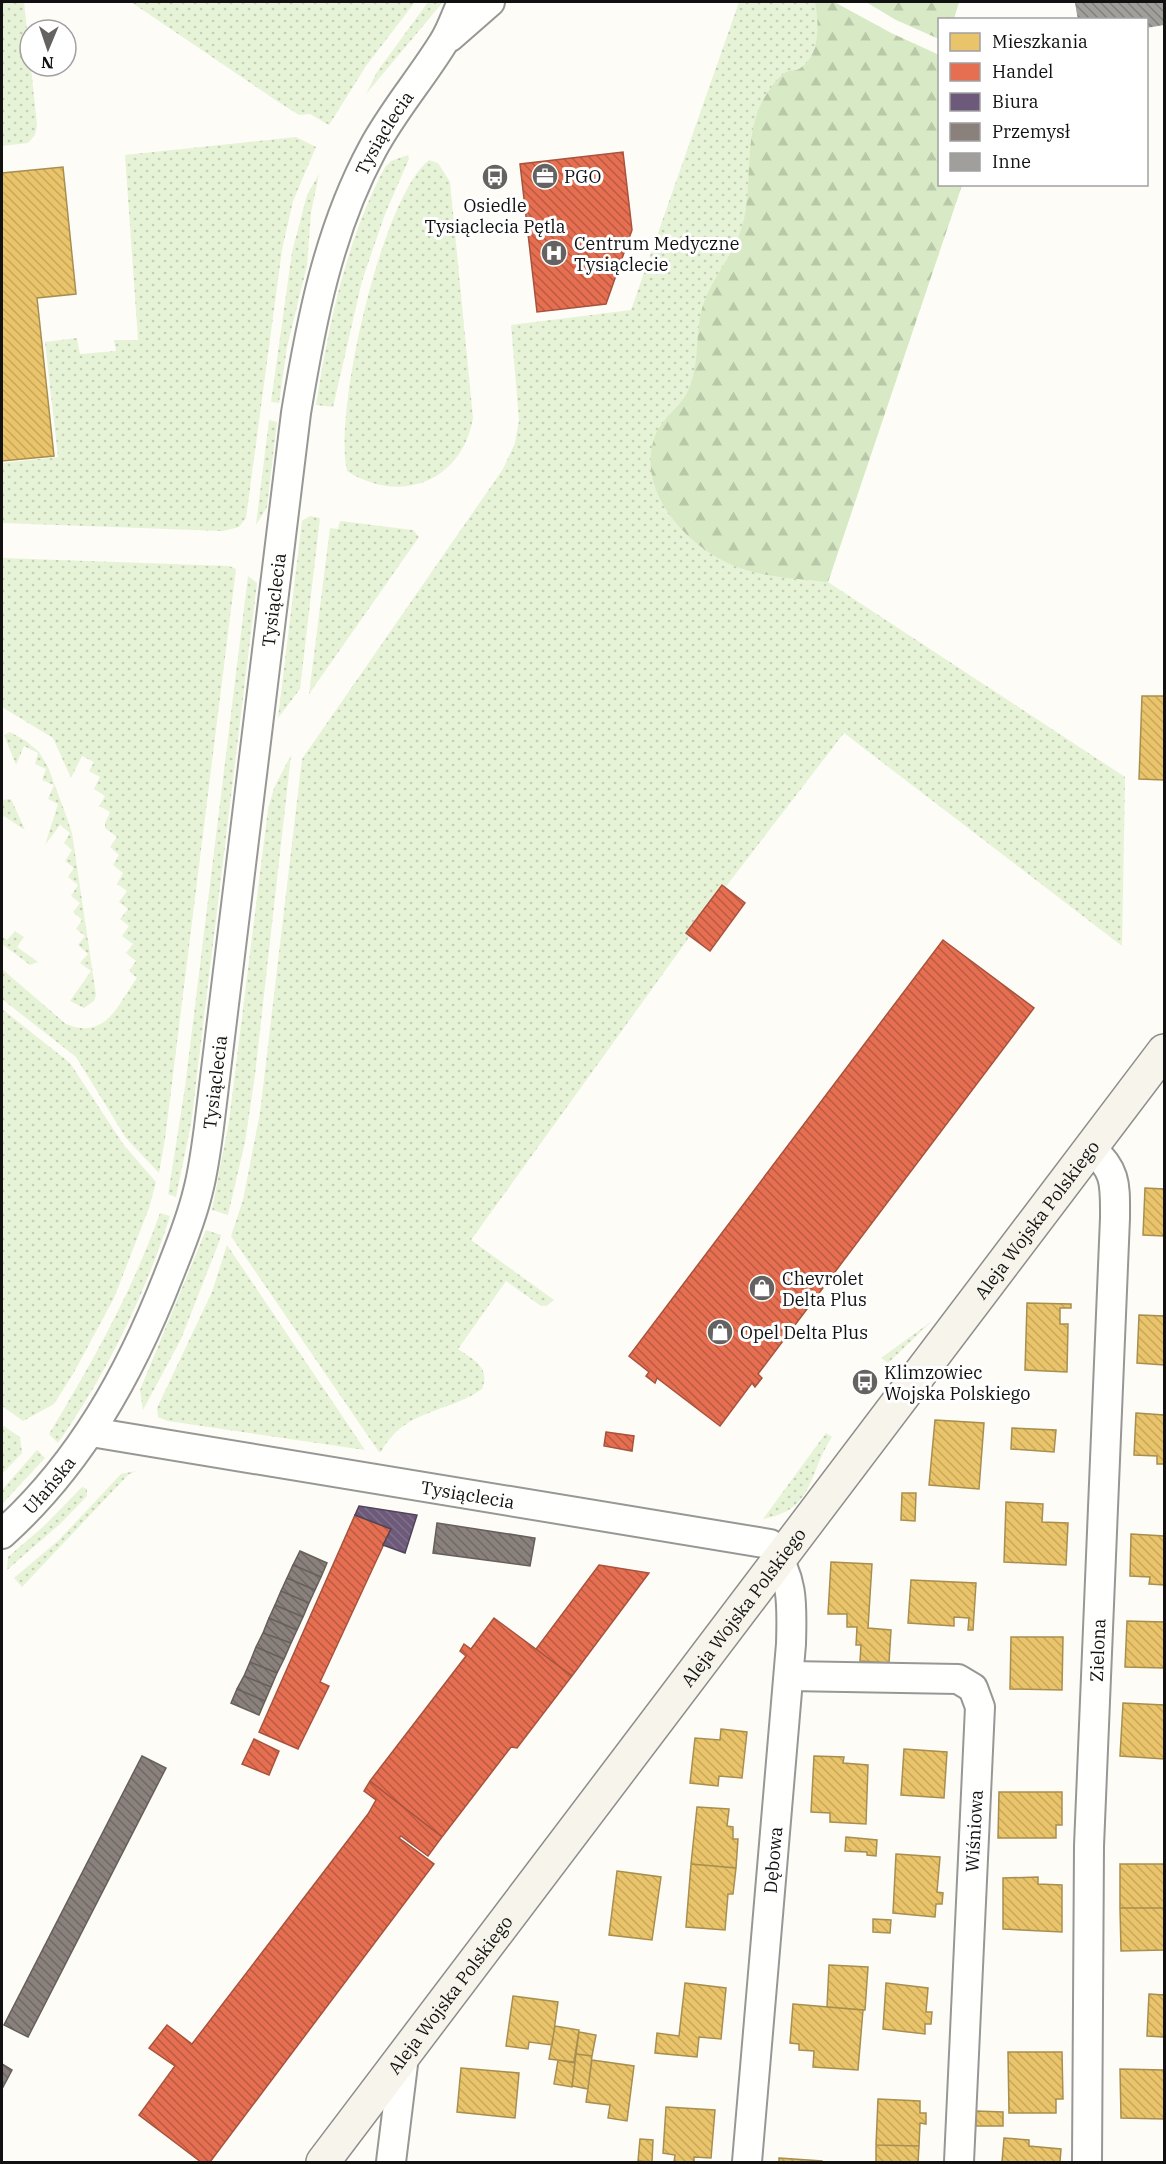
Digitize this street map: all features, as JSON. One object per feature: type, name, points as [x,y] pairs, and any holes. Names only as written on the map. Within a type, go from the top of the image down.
[{"type":"main road","name":"Aleja Wojska Polskiego","points":[[323,2163],[1164,1051]]},
{"type":"street","name":"Tysiąclecia","points":[[462,2],[444,42],[373,147],[346,205],[324,270],[309,337],[296,413],[212,1108],[198,1191],[158,1301],[130,1363],[91,1432],[757,1540],[770,1544],[780,1559]]},
{"type":"street","name":"Tysiąclecia","points":[[444,42],[490,2]]},
{"type":"street","name":"Zielona","points":[[1086,2163],[1089,1846],[1115,1218],[1113,1177],[1105,1160],[1091,1148]]},
{"type":"street","name":"Ułańska","points":[[2,1534],[24,1514],[68,1465],[91,1432]]},
{"type":"street","name":"Dębowa","points":[[747,2163],[789,1676],[791,1588],[780,1559]]},
{"type":"street","name":"Wiśniowa","points":[[789,1676],[958,1679],[974,1688],[980,1707],[959,2163]]},
{"type":"street","points":[[391,2163],[404,2056]]},
{"type":"green space","points":[[2,2],[24,2],[26,18],[18,18],[18,78],[32,78],[37,125],[35,135],[28,143],[2,146]]},
{"type":"green space","points":[[131,2],[415,2],[366,66],[329,125],[310,114],[299,115]]},
{"type":"green space","points":[[428,2],[443,2],[366,94],[377,72]]},
{"type":"green space","points":[[739,2],[834,2],[891,33],[938,55],[938,186],[962,186],[828,582],[1125,777],[1122,946],[844,733],[724,889],[471,1240],[554,1300],[546,1306],[541,1306],[506,1281],[458,1349],[483,1370],[482,1389],[469,1397],[414,1419],[402,1427],[379,1452],[231,1236],[243,1200],[260,1113],[302,759],[503,469],[515,443],[519,420],[511,325],[631,310]]},
{"type":"green space","points":[[815,2],[834,2],[891,33],[938,55],[938,186],[962,186],[828,582],[753,572],[724,561],[705,550],[688,536],[661,501],[653,481],[651,460],[657,432],[688,391],[695,369],[699,324],[704,302],[740,233],[747,201],[755,119],[761,104],[775,82],[786,72],[799,69],[811,56],[817,38]]},
{"type":"green space","points":[[866,2],[959,2],[954,18],[938,18],[938,39],[896,20]]},
{"type":"green space","points":[[296,137],[316,147],[293,201],[282,250],[246,518],[239,527],[223,531],[2,523],[2,463],[58,457],[45,342],[77,338],[80,354],[116,351],[114,340],[138,340],[125,155]]},
{"type":"green space","points":[[408,155],[409,159],[385,214],[362,281],[333,407],[316,405],[333,313],[349,253],[371,195],[385,167],[391,161]]},
{"type":"green space","points":[[429,160],[438,163],[450,182],[473,418],[467,440],[456,458],[442,472],[426,481],[407,486],[388,486],[367,481],[347,471],[345,442],[347,403],[354,356],[379,259],[394,216],[411,182]]},
{"type":"green space","points":[[319,174],[311,213],[307,266],[287,347],[279,403],[271,402],[292,252],[307,195]]},
{"type":"green space","points":[[269,420],[277,422],[267,507],[256,525]]},
{"type":"green space","points":[[310,516],[320,518],[300,689],[278,718],[302,521]]},
{"type":"green space","points":[[340,521],[413,530],[419,537],[309,694],[330,528],[338,529]]},
{"type":"green space","points":[[2,558],[229,566],[236,569],[159,1173],[126,1138],[76,1057],[2,999],[2,969],[66,1024],[80,1028],[92,1028],[110,1017],[137,978],[129,971],[136,961],[126,953],[133,944],[122,936],[129,926],[120,919],[128,909],[119,902],[127,891],[117,884],[123,873],[113,865],[119,855],[110,847],[117,837],[105,828],[110,812],[99,806],[105,796],[94,789],[100,777],[89,771],[94,762],[82,756],[71,778],[53,738],[2,707]]},
{"type":"green space","points":[[248,576],[257,583],[191,1124],[176,1197],[168,1194],[185,1087]]},
{"type":"green space","points":[[10,732],[39,752],[48,767],[72,833],[96,995],[94,1001],[84,1008],[70,1001],[91,971],[80,963],[88,954],[78,945],[85,936],[76,929],[82,920],[73,912],[80,903],[71,896],[78,885],[68,877],[74,868],[65,861],[72,850],[64,843],[70,833],[60,825],[45,845],[58,804],[48,799],[54,785],[42,780],[46,769],[35,764],[38,753],[24,746],[16,765],[4,735]]},
{"type":"green space","points":[[291,755],[255,1075],[245,1142],[228,1215],[212,1210],[229,1121],[268,809],[274,788]]},
{"type":"green space","points":[[11,799],[25,830],[4,816],[2,819],[2,800]]},
{"type":"green space","points":[[15,931],[24,937],[17,947],[38,962],[30,965],[2,944],[2,937],[7,940]]},
{"type":"green space","points":[[2,1009],[70,1063],[123,1144],[156,1182],[149,1208],[114,1298],[73,1374],[54,1404],[23,1421],[2,1406]]},
{"type":"green space","points":[[160,1213],[170,1216],[136,1305],[108,1362],[58,1443],[49,1434],[81,1381],[124,1299]]},
{"type":"green space","points":[[206,1230],[221,1235],[219,1242],[181,1339],[143,1410],[140,1390]]},
{"type":"green space","points":[[227,1245],[365,1450],[168,1421],[158,1417],[157,1408],[212,1292]]},
{"type":"green space","points":[[932,1321],[888,1363],[881,1358]]},
{"type":"green space","points":[[2,1425],[20,1437],[22,1453],[2,1474]]},
{"type":"green space","points":[[826,1433],[832,1437],[801,1499],[780,1514],[763,1519]]},
{"type":"green space","points":[[37,1450],[45,1458],[2,1504],[2,1490]]},
{"type":"green space","points":[[136,1471],[128,1475],[22,1587],[14,1578],[59,1540],[121,1474]]},
{"type":"green space","points":[[82,1487],[87,1489],[87,1496],[60,1524],[7,1570],[8,1557],[44,1526]]},
{"type":"building: Mieszkania","points":[[63,167],[76,294],[37,298],[54,456],[2,461],[2,173]]},
{"type":"building: Mieszkania","points":[[1142,696],[1164,696],[1164,780],[1139,779]]},
{"type":"building: Mieszkania","points":[[1145,1188],[1164,1189],[1164,1236],[1143,1235]]},
{"type":"building: Mieszkania","points":[[1027,1303],[1071,1304],[1071,1308],[1060,1308],[1060,1324],[1068,1324],[1067,1372],[1025,1370]]},
{"type":"building: Mieszkania","points":[[1139,1315],[1164,1316],[1164,1365],[1137,1363]]},
{"type":"building: Mieszkania","points":[[1136,1413],[1164,1415],[1164,1464],[1157,1464],[1157,1456],[1134,1455]]},
{"type":"building: Mieszkania","points":[[935,1420],[984,1423],[979,1489],[929,1485]]},
{"type":"building: Mieszkania","points":[[1012,1428],[1056,1430],[1054,1452],[1011,1449]]},
{"type":"building: Mieszkania","points":[[902,1493],[916,1493],[915,1521],[901,1520]]},
{"type":"building: Mieszkania","points":[[1006,1502],[1043,1504],[1042,1522],[1068,1523],[1066,1565],[1004,1562]]},
{"type":"building: Mieszkania","points":[[1131,1534],[1164,1536],[1164,1585],[1149,1584],[1150,1577],[1130,1576]]},
{"type":"building: Mieszkania","points":[[831,1562],[872,1564],[868,1628],[891,1630],[889,1663],[860,1661],[861,1645],[856,1645],[857,1627],[847,1627],[847,1614],[828,1614]]},
{"type":"building: Mieszkania","points":[[911,1580],[976,1583],[973,1630],[968,1630],[969,1618],[954,1617],[954,1626],[908,1623]]},
{"type":"building: Mieszkania","points":[[1127,1621],[1164,1622],[1164,1668],[1125,1667]]},
{"type":"building: Mieszkania","points":[[1011,1637],[1063,1637],[1062,1690],[1010,1689]]},
{"type":"building: Mieszkania","points":[[1123,1703],[1164,1705],[1164,1759],[1120,1756]]},
{"type":"building: Mieszkania","points":[[721,1729],[747,1732],[742,1778],[719,1776],[718,1786],[690,1783],[695,1738],[720,1740]]},
{"type":"building: Mieszkania","points":[[904,1749],[947,1752],[944,1798],[901,1795]]},
{"type":"building: Mieszkania","points":[[814,1756],[844,1757],[843,1763],[868,1765],[866,1824],[830,1822],[830,1813],[811,1812]]},
{"type":"building: Mieszkania","points":[[999,1792],[1062,1792],[1062,1825],[1056,1825],[1056,1838],[998,1838]]},
{"type":"building: Mieszkania","points":[[697,1807],[729,1809],[727,1826],[733,1827],[733,1839],[738,1839],[736,1868],[691,1864]]},
{"type":"building: Mieszkania","points":[[846,1837],[877,1840],[876,1856],[867,1855],[867,1852],[845,1851]]},
{"type":"building: Mieszkania","points":[[896,1854],[940,1857],[937,1892],[943,1893],[942,1904],[936,1904],[935,1917],[893,1913]]},
{"type":"building: Mieszkania","points":[[691,1864],[736,1868],[733,1894],[728,1894],[725,1930],[686,1927]]},
{"type":"building: Mieszkania","points":[[1120,1864],[1164,1864],[1164,1908],[1120,1908]]},
{"type":"building: Mieszkania","points":[[617,1871],[661,1877],[652,1940],[609,1935]]},
{"type":"building: Mieszkania","points":[[1038,1877],[1038,1884],[1062,1885],[1062,1932],[1003,1929],[1003,1878]]},
{"type":"building: Mieszkania","points":[[1120,1908],[1164,1908],[1164,1950],[1121,1951]]},
{"type":"building: Mieszkania","points":[[873,1919],[891,1920],[890,1933],[873,1932]]},
{"type":"building: Mieszkania","points":[[829,1965],[868,1967],[865,2010],[827,2007]]},
{"type":"building: Mieszkania","points":[[685,1983],[726,1988],[721,2039],[699,2037],[697,2057],[655,2053],[657,2033],[679,2036]]},
{"type":"building: Mieszkania","points":[[886,1983],[928,1988],[926,2012],[932,2012],[931,2024],[925,2024],[925,2034],[883,2029]]},
{"type":"building: Mieszkania","points":[[1149,1994],[1164,1995],[1164,2037],[1147,2036]]},
{"type":"building: Mieszkania","points":[[513,1996],[558,2002],[552,2045],[529,2042],[528,2049],[506,2046]]},
{"type":"building: Mieszkania","points":[[793,2004],[863,2010],[858,2070],[813,2067],[814,2051],[799,2050],[799,2044],[790,2043]]},
{"type":"building: Mieszkania","points":[[555,2026],[579,2030],[574,2062],[549,2059]]},
{"type":"building: Mieszkania","points":[[579,2032],[596,2035],[592,2056],[576,2054]]},
{"type":"building: Mieszkania","points":[[1008,2052],[1062,2052],[1063,2099],[1056,2099],[1056,2113],[1009,2113]]},
{"type":"building: Mieszkania","points":[[576,2054],[592,2056],[588,2089],[572,2086]]},
{"type":"building: Mieszkania","points":[[558,2060],[575,2063],[572,2087],[554,2084]]},
{"type":"building: Mieszkania","points":[[592,2060],[634,2066],[627,2121],[608,2118],[610,2105],[586,2102]]},
{"type":"building: Mieszkania","points":[[461,2068],[519,2073],[515,2118],[457,2112]]},
{"type":"building: Mieszkania","points":[[1120,2069],[1164,2070],[1164,2119],[1121,2118]]},
{"type":"building: Mieszkania","points":[[878,2099],[920,2101],[920,2113],[926,2113],[926,2124],[920,2123],[919,2146],[876,2145]]},
{"type":"building: Mieszkania","points":[[666,2107],[715,2110],[711,2158],[694,2157],[694,2162],[674,2162],[675,2155],[663,2153]]},
{"type":"building: Mieszkania","points":[[976,2111],[1003,2112],[1003,2126],[976,2126]]},
{"type":"building: Mieszkania","points":[[1004,2138],[1029,2140],[1029,2146],[1061,2149],[1060,2162],[1002,2162]]},
{"type":"building: Mieszkania","points":[[640,2139],[653,2140],[652,2162],[638,2161]]},
{"type":"building: Mieszkania","points":[[876,2145],[919,2146],[918,2162],[876,2162]]},
{"type":"building: Mieszkania","points":[[779,2158],[822,2161],[822,2162],[779,2162]]},
{"type":"building: Handel","points":[[623,152],[632,230],[606,304],[537,312],[520,164]]},
{"type":"building: Handel","points":[[722,885],[745,903],[710,951],[686,933]]},
{"type":"building: Handel","points":[[943,940],[1034,1008],[758,1374],[762,1378],[755,1387],[752,1383],[720,1426],[657,1378],[655,1383],[646,1376],[649,1372],[629,1356]]},
{"type":"building: Handel","points":[[606,1432],[634,1436],[632,1451],[604,1446]]},
{"type":"building: Handel","points":[[355,1515],[391,1529],[320,1682],[329,1686],[298,1749],[259,1732]]},
{"type":"building: Handel","points":[[599,1565],[649,1573],[572,1676],[536,1649]]},
{"type":"building: Handel","points":[[494,1618],[572,1676],[517,1748],[511,1747],[442,1837],[370,1781],[466,1656],[460,1651],[464,1644],[471,1649]]},
{"type":"building: Handel","points":[[254,1739],[279,1751],[269,1775],[242,1764]]},
{"type":"building: Handel","points":[[370,1781],[442,1837],[428,1856],[401,1836],[399,1838],[434,1864],[210,2162],[201,2162],[139,2115],[175,2066],[149,2048],[167,2025],[192,2044],[368,1814],[376,1800],[364,1791]]},
{"type":"building: Biura","points":[[359,1506],[417,1515],[405,1553],[383,1545],[391,1529],[355,1515]]},
{"type":"building: Przemysł","points":[[437,1523],[535,1538],[530,1566],[433,1553]]},
{"type":"building: Przemysł","points":[[300,1551],[327,1563],[321,1577],[293,1565]]},
{"type":"building: Przemysł","points":[[293,1565],[321,1577],[315,1590],[287,1578]]},
{"type":"building: Przemysł","points":[[287,1578],[315,1590],[309,1603],[281,1591]]},
{"type":"building: Przemysł","points":[[281,1591],[309,1603],[303,1617],[275,1605]]},
{"type":"building: Przemysł","points":[[275,1605],[303,1617],[297,1630],[269,1618]]},
{"type":"building: Przemysł","points":[[269,1618],[297,1630],[291,1643],[263,1633]]},
{"type":"building: Przemysł","points":[[263,1633],[291,1643],[284,1659],[256,1647]]},
{"type":"building: Przemysł","points":[[256,1647],[284,1659],[277,1673],[250,1662]]},
{"type":"building: Przemysł","points":[[250,1662],[277,1673],[271,1687],[244,1676]]},
{"type":"building: Przemysł","points":[[244,1676],[271,1687],[265,1701],[237,1689]]},
{"type":"building: Przemysł","points":[[237,1689],[265,1701],[259,1715],[231,1703]]},
{"type":"building: Przemysł","points":[[142,1756],[166,1768],[28,2037],[4,2025]]},
{"type":"building: Przemysł","points":[[2,2064],[12,2070],[2,2089]]},
{"type":"building: Inne","points":[[1164,2],[1164,25],[1148,28],[1148,18],[1078,18],[1075,3]]},
{"type":"place","name":"PGO","points":[[545,176]]},
{"type":"place","name":"Osiedle Tysiąclecia Pętla","points":[[495,177]]},
{"type":"place","name":"Centrum Medyczne Tysiąclecie","points":[[554,253]]},
{"type":"place","name":"Chevrolet Delta Plus","points":[[762,1288]]},
{"type":"place","name":"Opel Delta Plus","points":[[720,1332]]},
{"type":"place","name":"Klimzowiec Wojska Polskiego","points":[[865,1382]]}]
